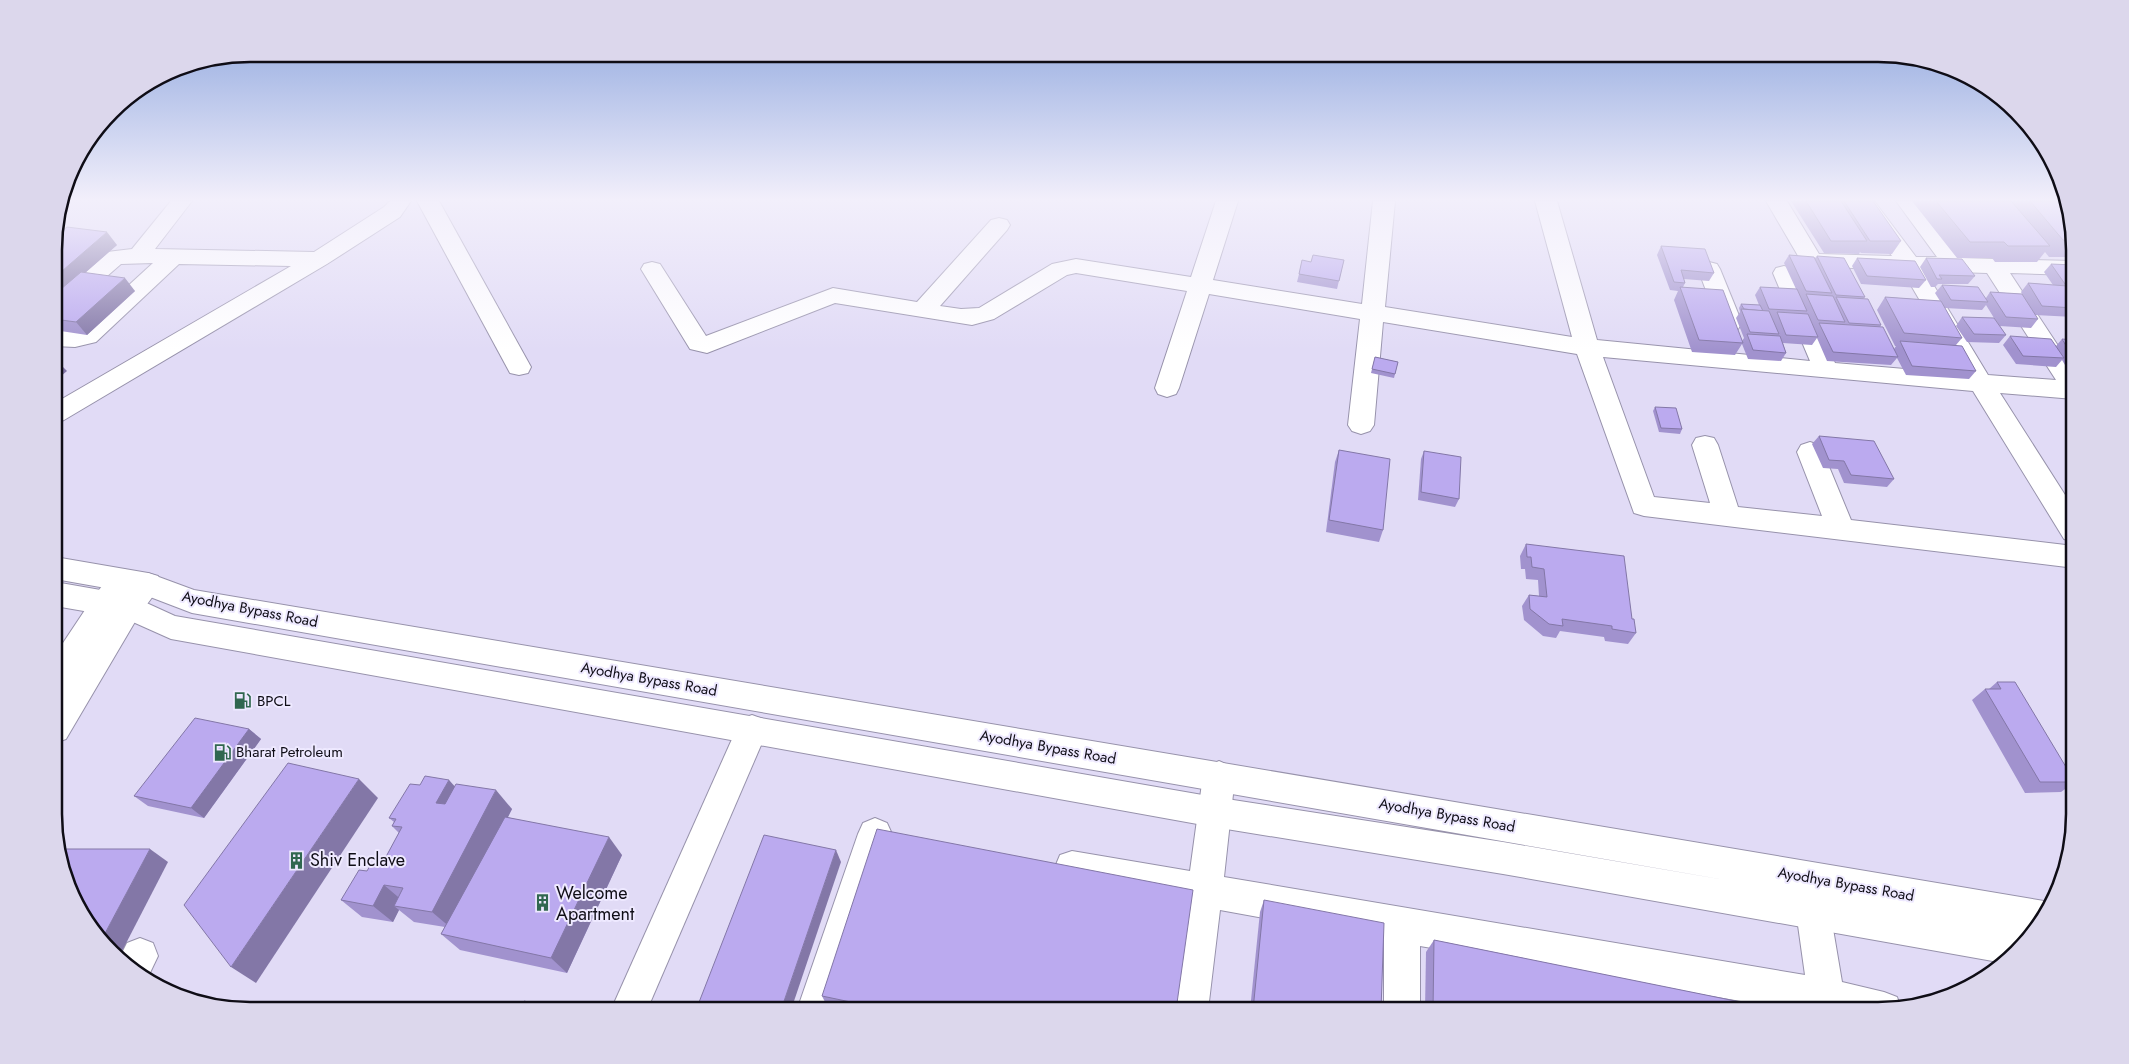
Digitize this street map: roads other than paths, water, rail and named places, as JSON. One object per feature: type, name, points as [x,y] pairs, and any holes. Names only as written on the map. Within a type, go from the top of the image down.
[{"type":"street","points":[[138,256],[142,251]]},
{"type":"street","points":[[62,410],[333,251]]},
{"type":"street","points":[[455,251],[519,367]]},
{"type":"street","points":[[924,310],[976,251]]},
{"type":"street","points":[[1167,388],[1211,251]]},
{"type":"street","points":[[1361,425],[1379,251]]},
{"type":"street","points":[[1560,251],[1587,347],[1644,506],[2066,556]]},
{"type":"street","points":[[1806,251],[1812,261],[2066,268]]},
{"type":"street","points":[[1901,251],[1910,263],[1981,384],[2066,518]]},
{"type":"street","points":[[1943,251],[1953,264]]},
{"type":"street","points":[[2038,251],[2052,267]]},
{"type":"street","points":[[62,303],[115,257],[320,259]]},
{"type":"street","points":[[62,339],[75,340],[88,336],[173,257]]},
{"type":"street","points":[[1844,261],[1856,286]]},
{"type":"street","points":[[1993,265],[2066,378]]},
{"type":"street","points":[[652,269],[698,343],[707,344],[833,295],[961,317],[980,316],[1060,269],[1076,266],[1587,347],[1903,378],[2066,389]]},
{"type":"street","points":[[1709,269],[1745,363]]},
{"type":"street","points":[[1784,273],[1826,369]]},
{"type":"street","points":[[1890,353],[1903,378]]},
{"type":"street","points":[[1706,445],[1727,516]]},
{"type":"street","points":[[1810,452],[1841,530]]},
{"type":"street","name":"Ayodhya Bypass Road","points":[[62,570],[126,593],[171,627],[1214,812],[1503,858],[2011,946]]},
{"type":"street","points":[[62,718],[90,673],[126,593]]},
{"type":"street","points":[[62,673],[126,593]]},
{"type":"street","name":"Ayodhya Bypass Road","points":[[62,594],[126,593],[192,601],[2036,917]]},
{"type":"street","points":[[62,680],[90,673]]},
{"type":"street","points":[[633,1002],[752,729]]},
{"type":"street","points":[[1191,1002],[1219,776]]},
{"type":"street","points":[[818,1002],[876,832],[905,838]]},
{"type":"street","points":[[1040,862],[1204,890],[1815,1002]]},
{"type":"street","points":[[1813,911],[1826,1002]]},
{"type":"street","points":[[1402,926],[1402,1002]]},
{"type":"place","name":"BPCL","points":[[243,701]]},
{"type":"place","name":"Bharat Petroleum","points":[[222,752]]},
{"type":"place","name":"Shiv Enclave","points":[[296,860]]},
{"type":"place","name":"Welcome Apartment","points":[[542,903]]}]
